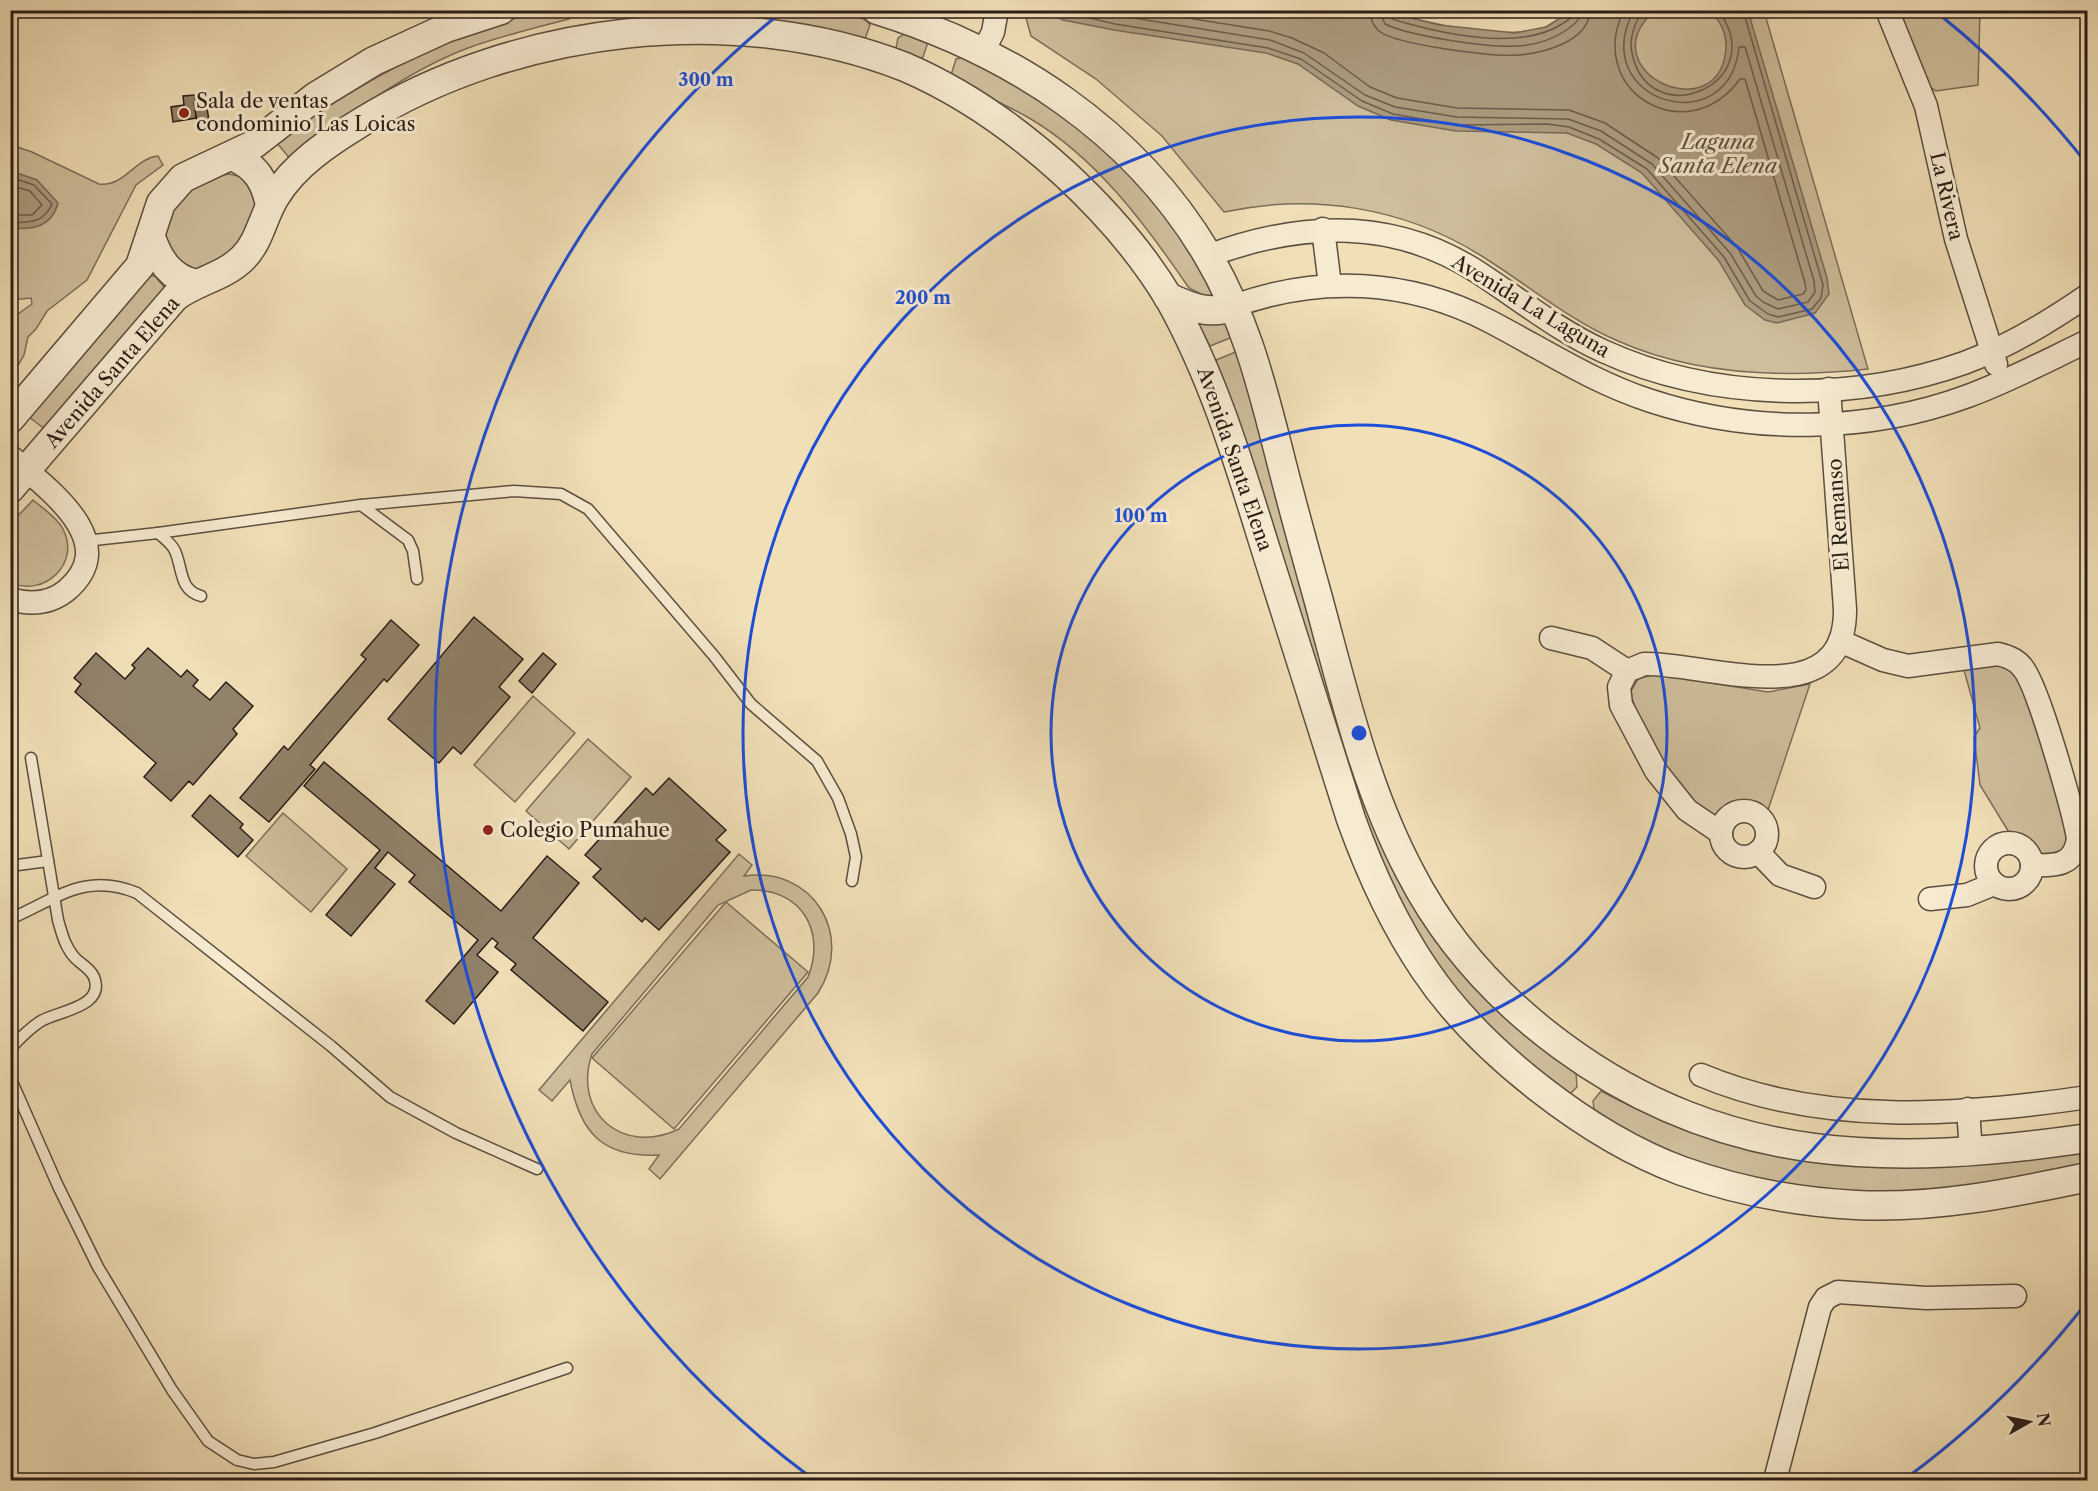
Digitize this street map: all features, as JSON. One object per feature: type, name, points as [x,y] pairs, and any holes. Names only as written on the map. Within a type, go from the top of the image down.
[{"type":"street","points":[[10,419],[134,274],[144,257],[161,203],[171,189],[198,170],[253,145],[315,97],[374,61],[446,28],[501,10]]},
{"type":"street","points":[[594,36],[621,19],[629,10]]},
{"type":"street","points":[[983,51],[993,32],[997,10]]},
{"type":"street","name":"La Rivera","points":[[1887,10],[1926,106],[1956,239],[2002,382]]},
{"type":"street","points":[[882,58],[888,14]]},
{"type":"street","name":"Avenida Santa Elena","points":[[888,14],[983,51],[1046,87],[1113,139],[1164,192],[1208,256],[1234,306],[1255,359],[1355,730],[1396,846],[1443,929],[1471,964],[1529,1021],[1594,1070],[1627,1089],[1696,1120],[1779,1144],[1867,1154],[1971,1152],[2088,1138]]},
{"type":"street","name":"Avenida Santa Elena","points":[[16,472],[167,305],[196,284],[233,266],[245,256],[258,236],[270,205],[284,184],[308,159],[342,134],[399,100],[437,82],[504,58],[594,36],[672,28],[726,28],[816,41],[882,58],[922,75],[1004,124],[1063,172],[1127,240],[1168,297],[1199,356],[1228,430],[1351,819],[1385,903],[1426,972],[1472,1027],[1526,1078],[1571,1111],[1679,1170],[1741,1189],[1798,1200],[1859,1205],[1923,1203],[1993,1195],[2088,1177]]},
{"type":"street","points":[[922,75],[939,61],[947,36]]},
{"type":"street","points":[[232,156],[256,171],[263,180],[270,205]]},
{"type":"street","points":[[1323,229],[1330,285]]},
{"type":"street","name":"Avenida La Laguna","points":[[1208,256],[1269,236],[1323,229],[1384,235],[1442,253],[1473,269],[1579,339],[1652,369],[1705,383],[1734,387],[1829,389],[1885,383],[1929,374],[1992,351],[2044,324],[2088,295]]},
{"type":"street","points":[[151,237],[156,253],[168,269],[182,280],[196,284]]},
{"type":"street","name":"Avenida La Laguna","points":[[1234,306],[1288,290],[1330,285],[1380,287],[1447,303],[1490,321],[1594,379],[1653,402],[1742,421],[1831,424],[1914,412],[1968,396],[2088,341]]},
{"type":"street","points":[[1168,297],[1203,310],[1223,310],[1234,306]]},
{"type":"street","name":"El Remanso","points":[[1829,389],[1845,609],[1845,627],[1840,641]]},
{"type":"street","points":[[10,599],[33,603],[46,601],[67,590],[80,574],[84,564],[85,541],[71,512],[16,472]]},
{"type":"street","points":[[1551,638],[1592,648],[1627,670]]},
{"type":"street","points":[[1721,833],[1702,822],[1681,804],[1651,762],[1622,705],[1619,687],[1627,670],[1637,665],[1651,663],[1761,677],[1793,675],[1804,673],[1823,661],[1840,641],[1899,665],[1916,666],[1998,654],[2008,657],[2022,667],[2035,692],[2076,830],[2081,861],[2061,865],[2032,865]]},
{"type":"street","points":[[1744,810],[1751,811],[1766,826],[1766,840],[1758,852],[1746,857],[1734,854],[1724,846],[1721,833],[1731,815],[1744,810]]},
{"type":"street","points":[[2009,843],[2022,847],[2027,852],[2032,865],[2031,873],[2022,885],[2008,889],[1994,884],[1986,865],[1991,852],[2002,844],[2009,843]]},
{"type":"street","points":[[1758,852],[1780,875],[1814,887]]},
{"type":"street","points":[[1930,899],[1967,895],[1994,884]]},
{"type":"street","points":[[1571,1111],[1588,1099],[1593,1085],[1594,1070]]},
{"type":"street","points":[[1701,1075],[1760,1097],[1804,1106],[1879,1112],[2015,1107],[2088,1097]]},
{"type":"street","points":[[1968,1109],[1971,1152]]},
{"type":"street","points":[[1775,1480],[1820,1307],[1826,1298],[1838,1292],[1926,1298],[2014,1296]]},
{"type":"lane","points":[[85,541],[361,505],[514,491],[561,494],[588,509],[714,656],[751,704],[817,761],[838,798],[851,834],[856,857],[852,881]]},
{"type":"lane","points":[[361,505],[408,540],[413,551],[417,579]]},
{"type":"lane","points":[[159,532],[175,550],[185,586],[201,596]]},
{"type":"lane","points":[[10,1049],[40,1022],[61,1011],[81,1006],[94,995],[97,984],[91,971],[75,958],[64,942],[54,900],[30,758]]},
{"type":"lane","points":[[10,866],[48,861]]},
{"type":"lane","points":[[10,919],[74,889],[96,884],[116,885],[137,893],[331,1046],[390,1096],[447,1129],[537,1169]]},
{"type":"lane","points":[[10,1077],[58,1185],[104,1276],[172,1390],[208,1441],[237,1460],[254,1464],[274,1462],[375,1433],[567,1368]]},
{"type":"shaded area","points":[[815,10],[861,18],[870,25],[865,39],[858,39],[795,24],[685,15],[685,11]]},
{"type":"shaded area","points":[[1383,10],[1463,29],[1506,32],[1543,28],[1571,11],[1764,11],[1868,369],[1773,373],[1709,367],[1678,361],[1647,352],[1599,332],[1564,312],[1480,255],[1420,225],[1356,208],[1323,205],[1257,206],[1224,212],[1162,136],[1096,79],[1031,36],[1024,11]]},
{"type":"shaded area","points":[[543,11],[568,11],[569,19],[468,48],[420,70],[376,97],[291,160],[276,142],[338,100],[403,63],[471,33]]},
{"type":"shaded area","points":[[1899,11],[1980,11],[1978,85],[1936,91],[1927,85]]},
{"type":"shaded area","points":[[907,32],[928,42],[923,57],[919,60],[896,48],[898,38]]},
{"type":"shaded area","points":[[966,57],[1049,105],[1100,144],[1124,166],[1146,189],[1173,224],[1216,296],[1207,297],[1189,288],[1118,194],[1076,152],[1029,118],[959,83],[951,75],[956,59]]},
{"type":"shaded area","points":[[11,145],[32,152],[99,184],[116,181],[150,158],[158,156],[163,165],[136,185],[87,280],[47,311],[28,337],[24,355],[11,378],[11,319],[32,304],[31,298],[11,300]]},
{"type":"shaded area","points":[[229,174],[246,178],[257,203],[250,229],[228,255],[193,271],[180,267],[168,249],[164,238],[164,226],[168,215],[184,195],[195,187],[218,176]]},
{"type":"shaded area","points":[[149,276],[155,276],[165,288],[46,430],[29,417]]},
{"type":"shaded area","points":[[1195,319],[1228,321],[1235,336],[1210,346]]},
{"type":"shaded area","points":[[1238,351],[1315,640],[1376,820],[1559,1059],[1576,1073],[1577,1087],[1571,1093],[1563,1094],[1557,1089],[1471,1009],[1411,928],[1374,849],[1216,360]]},
{"type":"shaded area","points":[[33,500],[63,529],[67,542],[67,554],[63,565],[47,581],[23,586],[11,583],[11,523]]},
{"type":"shaded area","points":[[1991,664],[2006,666],[2018,677],[2070,826],[2069,851],[2040,856],[2022,838],[2010,834],[1980,785],[1974,737],[1980,728],[1964,670]]},
{"type":"shaded area","points":[[1655,674],[1768,692],[1810,684],[1768,810],[1737,803],[1712,816],[1678,788],[1642,726],[1632,698],[1631,691],[1638,679]]},
{"type":"shaded area","points":[[533,696],[575,733],[515,802],[474,765]]},
{"type":"shaded area","points":[[588,739],[631,777],[569,849],[526,811]]},
{"type":"shaded area","points":[[283,813],[347,869],[311,912],[246,856]]},
{"type":"shaded area","points":[[739,854],[752,865],[744,876],[769,876],[790,882],[807,893],[821,909],[829,928],[832,949],[828,971],[818,993],[660,1179],[649,1169],[659,1155],[623,1152],[609,1147],[597,1138],[580,1114],[570,1080],[552,1101],[539,1090]],"holes":[[[751,890],[784,897],[796,905],[805,916],[811,929],[814,944],[813,960],[808,977],[679,1129],[658,1136],[639,1137],[622,1133],[607,1124],[596,1111],[589,1094],[588,1075],[592,1054],[718,905]]]},
{"type":"shaded area","points":[[726,902],[808,972],[674,1129],[592,1058]]},
{"type":"shaded area","points":[[1601,1091],[1640,1111],[1720,1141],[1801,1160],[1843,1165],[1930,1167],[2079,1151],[2081,1167],[1943,1190],[1896,1194],[1820,1191],[1738,1175],[1660,1147],[1625,1129],[1594,1109],[1593,1101]]},
{"type":"water","name":"Laguna Santa Elena","points":[[1045,11],[1383,11],[1439,25],[1515,33],[1546,27],[1571,11],[1654,11],[1638,34],[1637,55],[1647,72],[1664,84],[1684,89],[1704,86],[1719,72],[1726,46],[1725,36],[1719,22],[1709,11],[1748,11],[1827,278],[1829,294],[1815,313],[1777,323],[1765,320],[1745,305],[1719,261],[1642,173],[1596,144],[1567,133],[1456,131],[1391,120],[1358,106],[1298,64],[1266,53],[1114,30],[1063,20]]},
{"type":"water","points":[[11,171],[37,180],[58,203],[46,222],[34,227],[11,228]]},
{"type":"building","name":"Sala de ventas condominio Las Loicas","points":[[195,95],[196,118],[173,122],[171,107],[184,105],[183,96]]},
{"type":"building","points":[[206,101],[209,121],[197,122],[194,103]]},
{"type":"building","points":[[474,617],[523,659],[499,687],[510,697],[461,754],[453,747],[439,763],[388,719]]},
{"type":"building","points":[[391,620],[419,645],[387,682],[384,679],[310,765],[315,769],[269,822],[240,798],[284,746],[288,750],[366,659],[361,655]]},
{"type":"building","points":[[148,648],[181,677],[187,670],[198,680],[193,686],[210,700],[226,682],[253,706],[233,729],[237,734],[193,785],[189,781],[171,801],[144,777],[156,763],[75,692],[81,684],[74,678],[96,653],[125,679],[135,668],[132,665]]},
{"type":"building","points":[[543,653],[556,664],[532,693],[519,681]]},
{"type":"building","points":[[324,762],[501,911],[547,856],[579,883],[533,938],[608,1002],[583,1031],[511,970],[516,964],[495,947],[498,943],[492,938],[477,955],[498,972],[454,1024],[426,1001],[478,940],[409,882],[415,875],[388,852],[375,868],[395,884],[351,936],[326,915],[380,850],[304,786]]},
{"type":"building","points":[[669,778],[726,830],[716,840],[730,852],[659,930],[645,918],[642,922],[593,877],[601,869],[585,855],[646,788],[653,795]]},
{"type":"building","points":[[210,795],[243,824],[240,828],[253,840],[238,857],[192,816]]},
{"type":"place","name":"Sala de ventas condominio Las Loicas","points":[[184,113]]},
{"type":"place","name":"Colegio Pumahue","points":[[488,830]]}]
